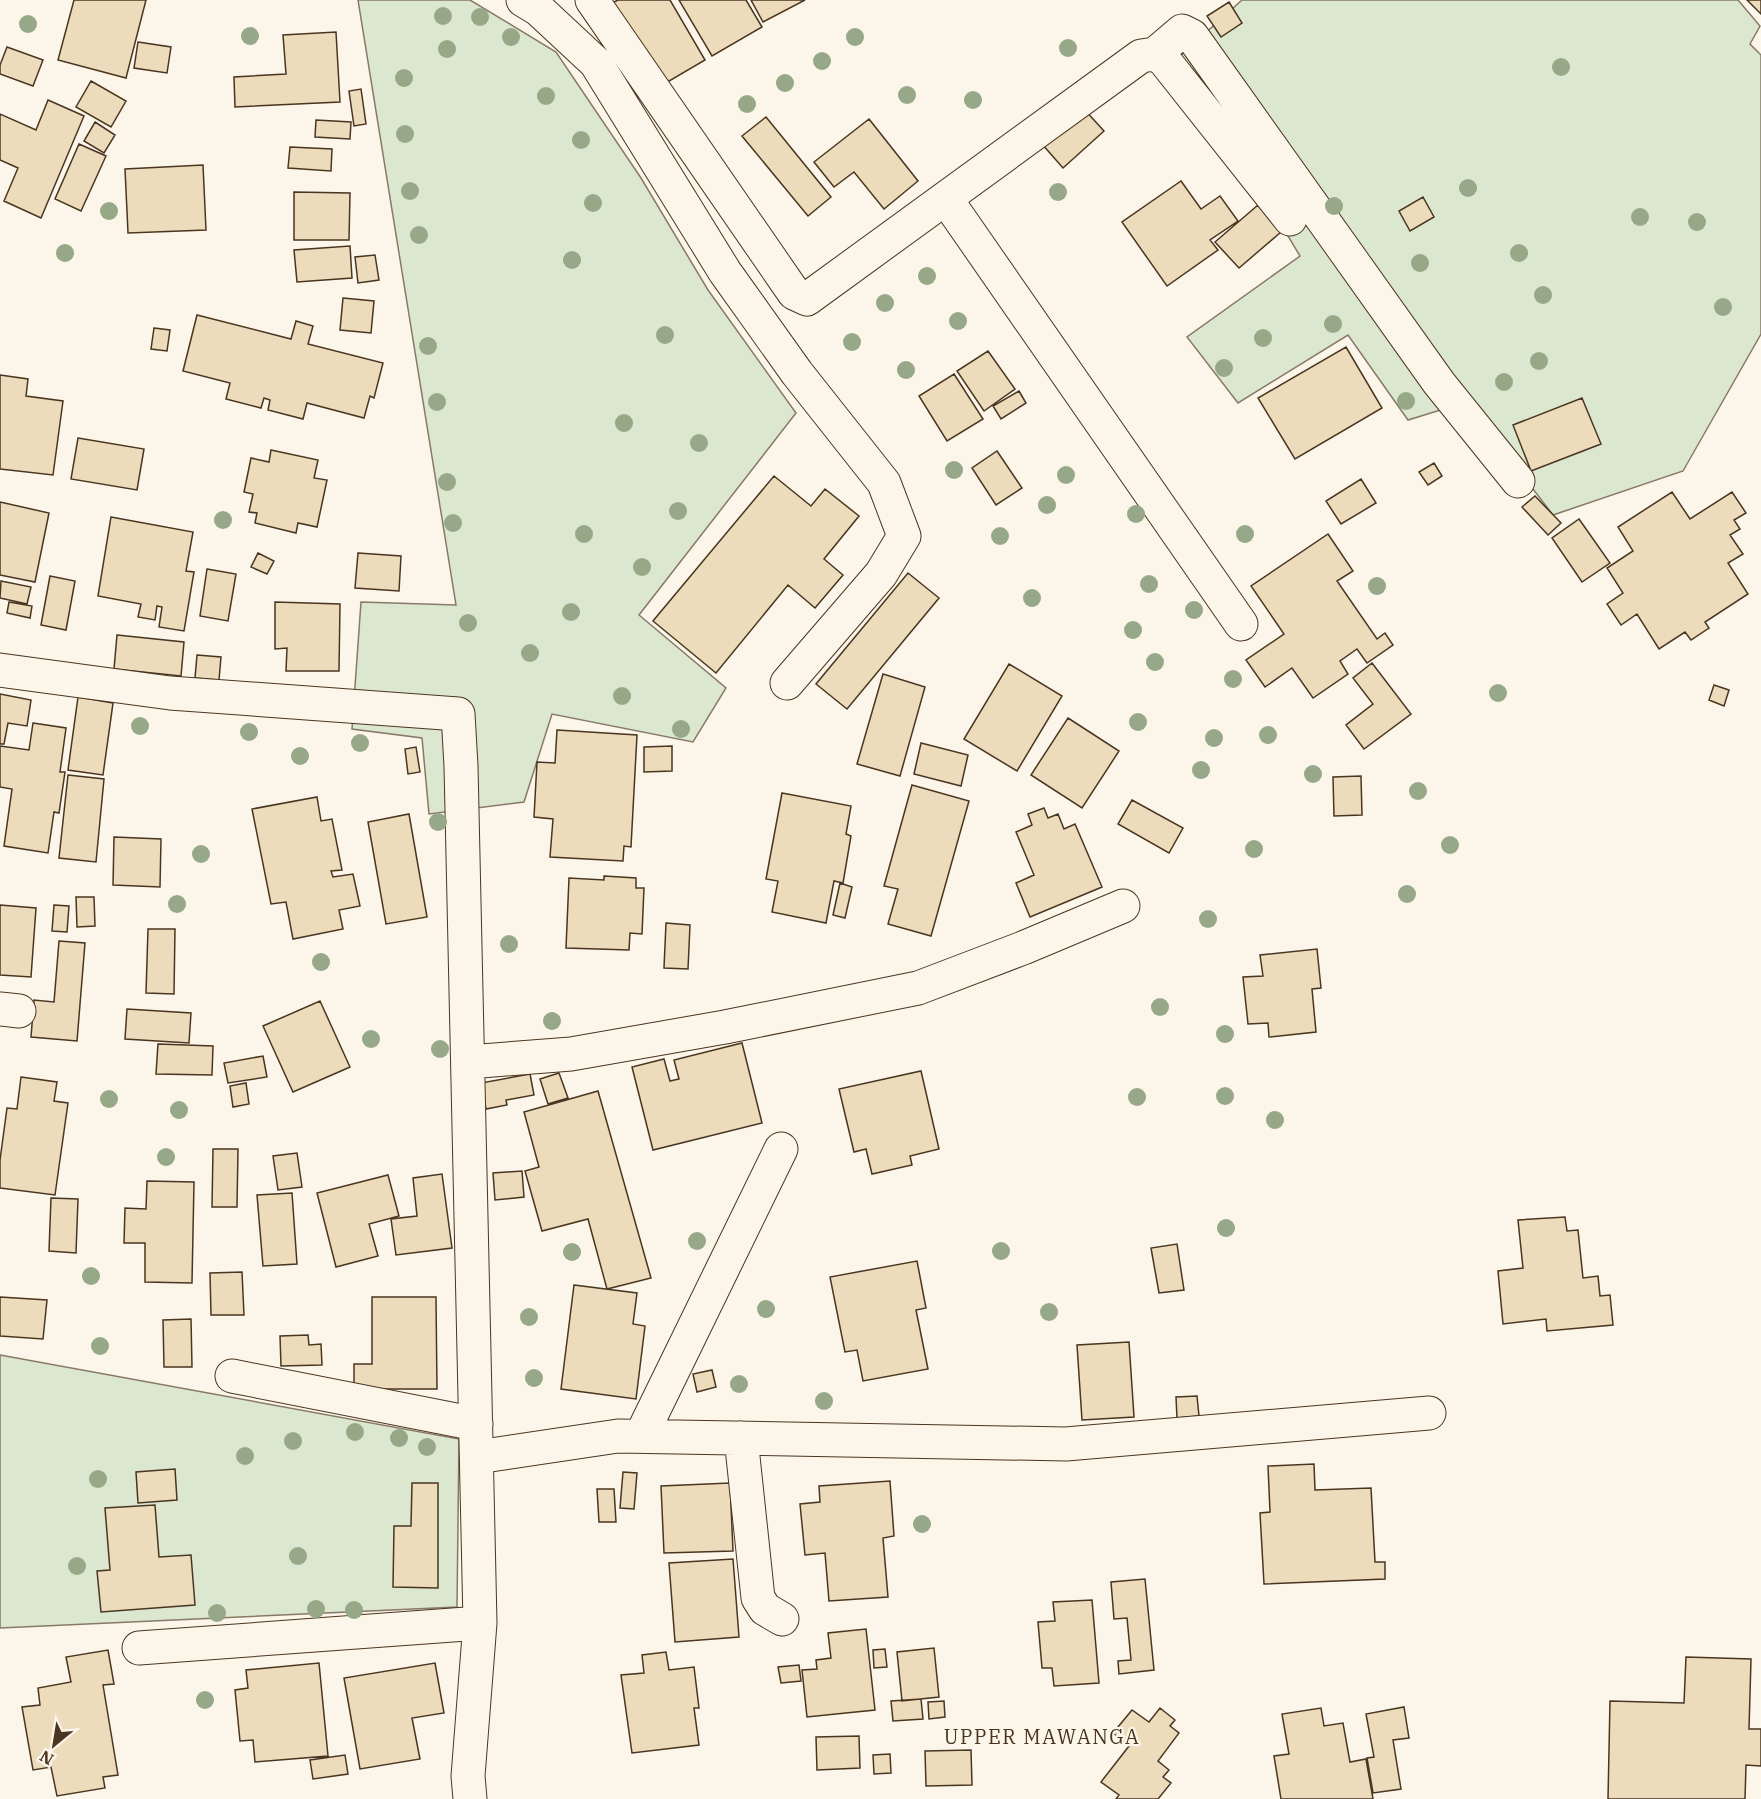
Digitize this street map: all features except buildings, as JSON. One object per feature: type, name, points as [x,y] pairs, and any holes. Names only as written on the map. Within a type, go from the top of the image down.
[{"type":"street","points":[[523,0],[538,9],[596,63],[725,272],[797,373],[884,483],[904,536],[881,574],[787,682]]},
{"type":"street","points":[[592,0],[794,293],[800,298],[807,299],[1141,56],[1155,54],[1182,31],[1192,36],[1425,364],[1518,481]]},
{"type":"street","points":[[1155,54],[1164,60],[1290,219]]},
{"type":"street","points":[[946,199],[1241,624]]},
{"type":"street","points":[[0,670],[170,693],[458,714],[480,1623],[468,1776],[470,1799]]},
{"type":"street","points":[[468,1062],[582,1052],[725,1027],[918,988],[1023,948],[1123,906]]},
{"type":"street","points":[[641,1436],[781,1149]]},
{"type":"street","points":[[232,1376],[476,1424]]},
{"type":"street","points":[[477,1457],[618,1436],[1066,1444],[1429,1413]]},
{"type":"street","points":[[741,1438],[758,1598],[765,1609],[782,1619]]},
{"type":"street","points":[[139,1648],[480,1623]]},
{"type":"green space","points":[[358,0],[470,0],[556,52],[641,178],[708,290],[796,413],[639,615],[726,688],[693,742],[552,714],[524,802],[429,814],[422,738],[352,729],[361,602],[456,605]]},
{"type":"green space","points":[[1242,0],[1738,0],[1760,26],[1750,44],[1761,55],[1761,334],[1683,471],[1553,515],[1466,402],[1408,420],[1348,335],[1238,403],[1187,337],[1300,256],[1180,56]]},
{"type":"green space","points":[[0,1355],[459,1439],[457,1607],[0,1628]]},
{"type":"district","name":"UPPER MAWANGA","points":[[1042,1736]]}]
